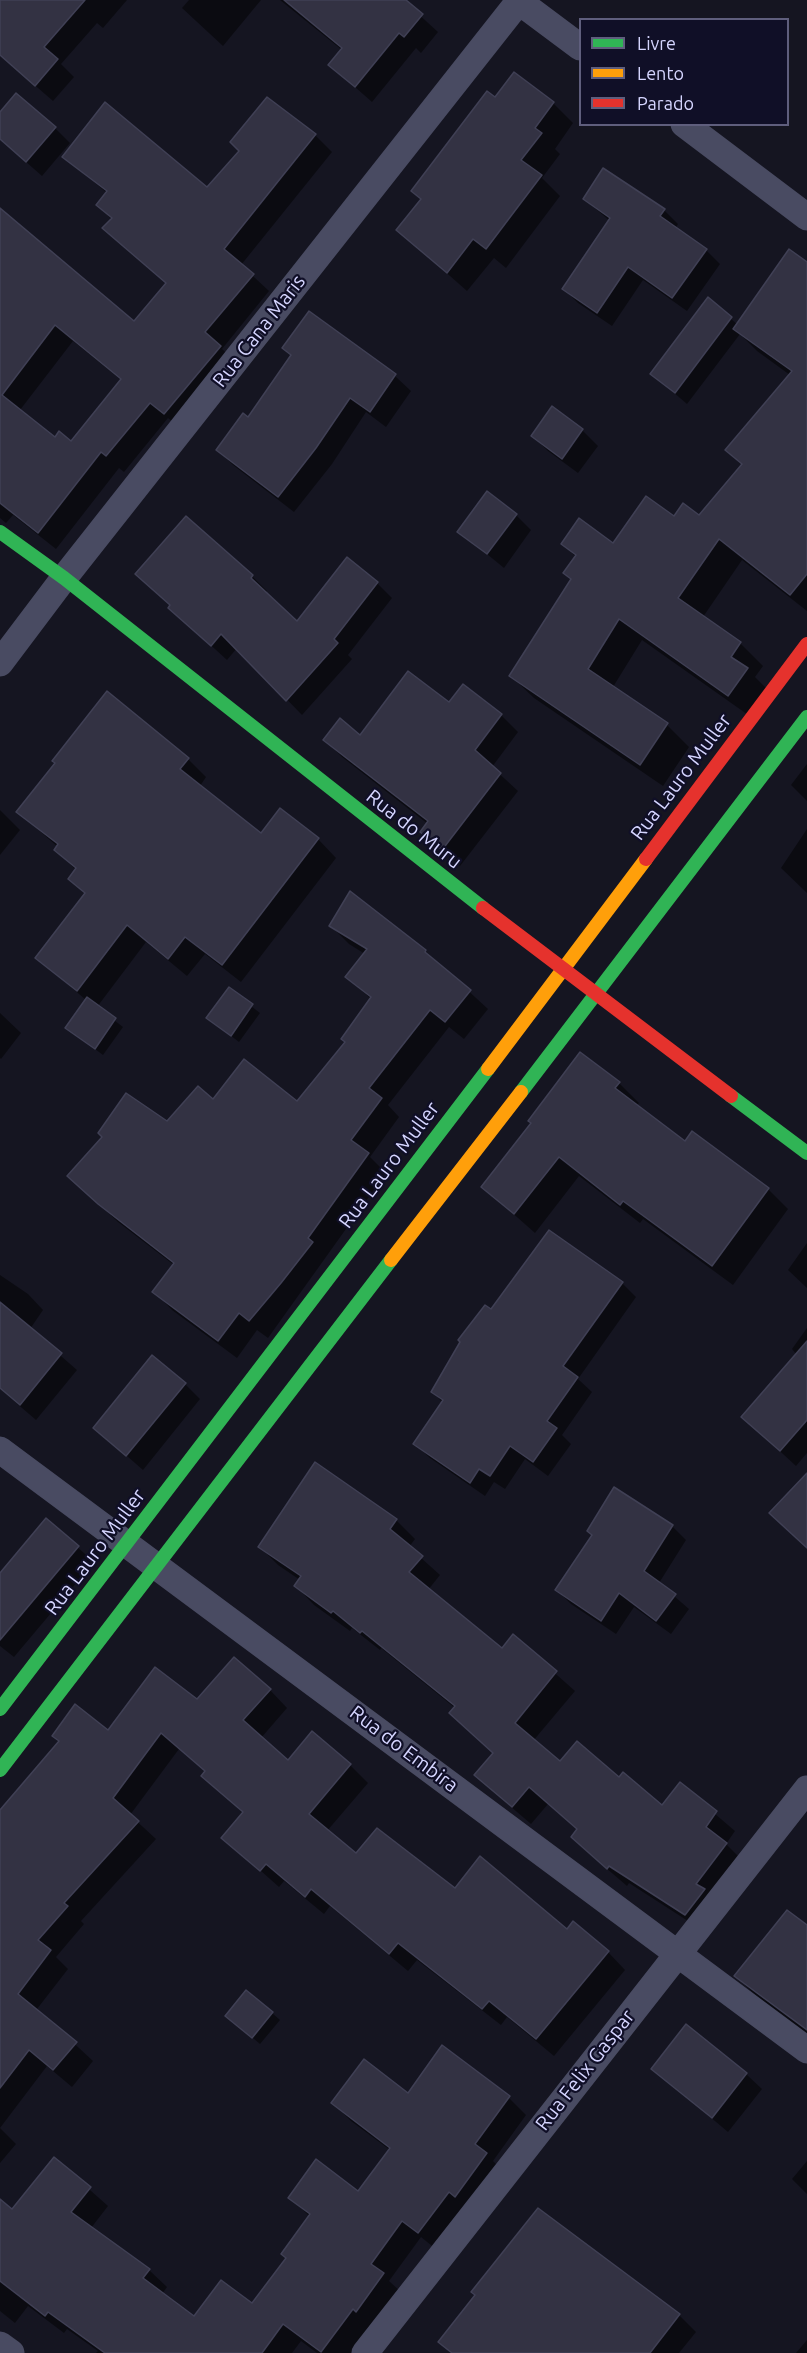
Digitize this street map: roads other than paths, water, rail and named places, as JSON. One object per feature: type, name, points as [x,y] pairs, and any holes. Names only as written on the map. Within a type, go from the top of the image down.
[{"type":"street","points":[[519,0],[579,46]]},
{"type":"street","name":"Rua Cana Maris","points":[[0,663],[64,578],[519,0]]},
{"type":"street","points":[[687,126],[807,217]]},
{"type":"street","name":"Rua do Muru","points":[[0,532],[64,578],[563,970],[807,1153]]},
{"type":"street","name":"Rua Lauro Muller","points":[[0,1709],[563,970],[807,644]]},
{"type":"street","points":[[0,1770],[156,1564],[249,1426],[466,1166],[595,993],[807,717]]},
{"type":"street","points":[[226,1411],[249,1426]]},
{"type":"street","name":"Rua do Embira","points":[[0,1450],[807,2050]]},
{"type":"street","name":"Rua Felix Gaspar","points":[[365,2353],[807,1789]]},
{"type":"street","points":[[0,2345],[11,2353]]}]
